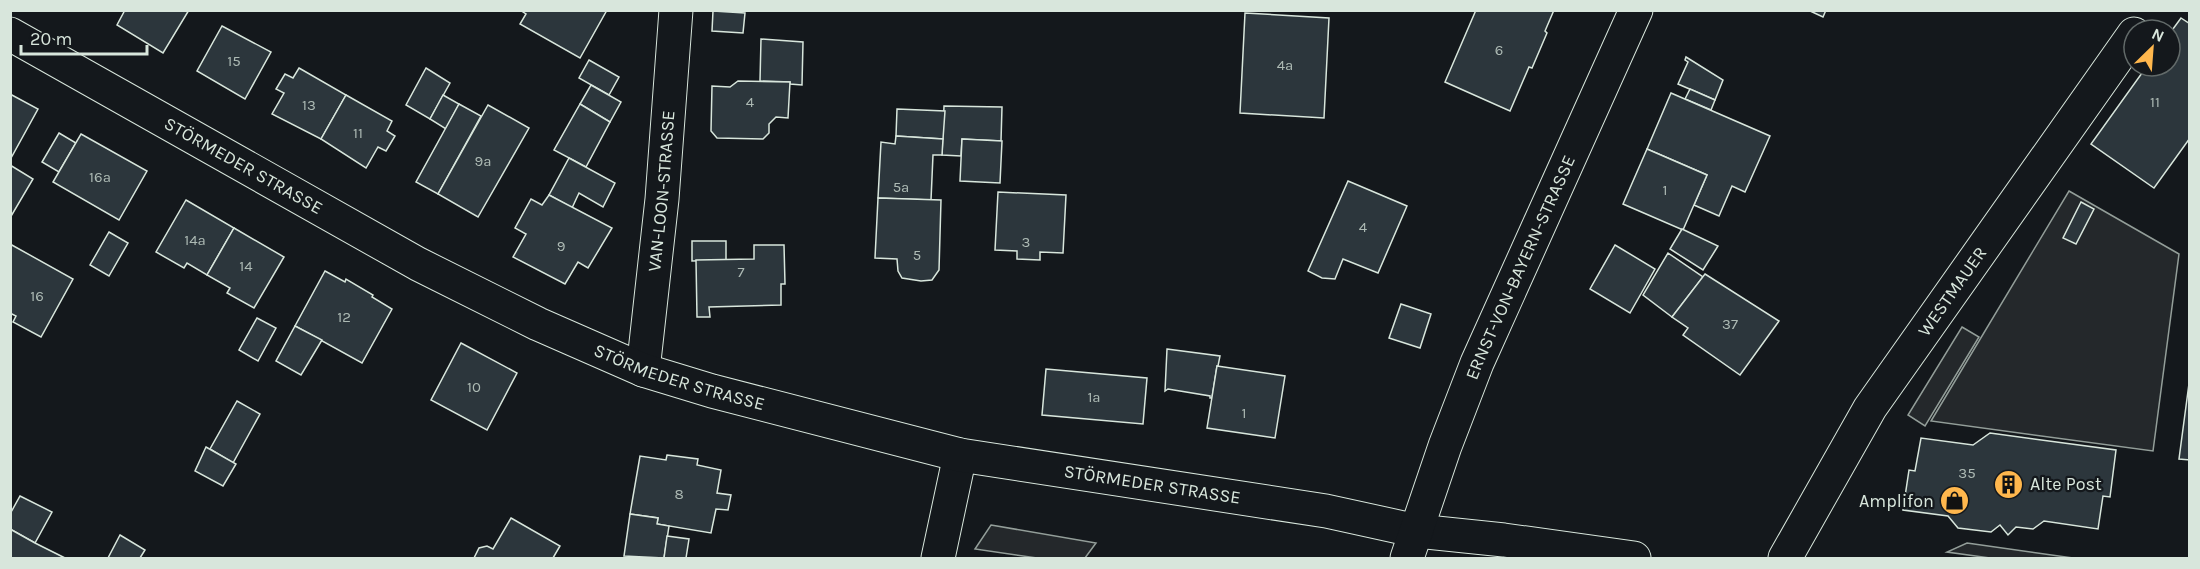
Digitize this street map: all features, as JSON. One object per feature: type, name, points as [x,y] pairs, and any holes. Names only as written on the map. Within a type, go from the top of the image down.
[{"type":"main road","name":"VAN-LOON-STRASSE","points":[[643,370],[662,199],[676,10]]},
{"type":"main road","name":"ERNST-VON-BAYERN-STRASSE","points":[[1412,545],[1445,446],[1477,363],[1636,10]]},
{"type":"main road","name":"STÖRMEDER STRASSE","points":[[10,34],[418,264],[538,324],[643,370],[712,391],[960,455],[1326,511],[1412,545],[1504,540],[1634,558]]},
{"type":"main road","name":"WESTMAUER","points":[[1785,558],[1870,408],[2122,51]]},
{"type":"main road","points":[[938,558],[960,455]]},
{"type":"shaded area","points":[[2069,191],[2179,254],[2153,451],[1931,421]]},
{"type":"shaded area","points":[[1962,327],[1979,337],[1925,426],[1908,415]]},
{"type":"shaded area","points":[[991,525],[1096,543],[1085,558],[1037,558],[975,549]]},
{"type":"shaded area","points":[[1967,543],[2073,558],[1990,558],[1947,552]]},
{"type":"building","points":[[125,10],[189,10],[163,53],[117,25]]},
{"type":"building","points":[[520,10],[607,10],[580,58],[520,24],[526,14]]},
{"type":"building","points":[[1476,10],[1554,10],[1532,68],[1529,67],[1510,111],[1445,82]]},
{"type":"building","points":[[1808,10],[1826,10],[1823,17]]},
{"type":"building","points":[[713,11],[745,13],[743,33],[712,31]]},
{"type":"building","points":[[1245,13],[1329,18],[1324,118],[1240,113]]},
{"type":"building","points":[[2182,19],[2190,24],[2190,138],[2154,188],[2091,144],[2138,78],[2182,78]]},
{"type":"building","points":[[222,26],[271,52],[245,99],[197,71]]},
{"type":"building","points":[[761,39],[803,42],[802,85],[790,84],[790,82],[760,81]]},
{"type":"building","points":[[1686,57],[1723,80],[1715,100],[1678,84],[1688,62],[1685,60]]},
{"type":"building","points":[[589,60],[619,77],[609,95],[579,78]]},
{"type":"building","points":[[299,68],[346,95],[321,139],[272,114],[284,93],[276,89],[285,74],[293,78]]},
{"type":"building","points":[[426,68],[450,83],[430,119],[406,105]]},
{"type":"building","points":[[738,81],[790,82],[788,118],[776,117],[769,124],[769,133],[763,139],[717,138],[711,131],[712,86],[730,87]]},
{"type":"building","points":[[591,85],[621,102],[610,122],[580,104]]},
{"type":"building","points":[[1690,89],[1715,100],[1711,110],[1685,99]]},
{"type":"building","points":[[1671,93],[1770,136],[1745,192],[1732,186],[1719,216],[1694,205],[1707,175],[1647,149]]},
{"type":"building","points":[[10,94],[38,109],[11,158],[10,158]]},
{"type":"building","points":[[346,95],[392,121],[387,131],[395,136],[386,151],[378,147],[366,168],[321,139]]},
{"type":"building","points":[[443,95],[459,104],[446,129],[430,119]]},
{"type":"building","points":[[459,104],[481,116],[438,194],[416,182]]},
{"type":"building","points":[[580,104],[610,122],[586,167],[554,150]]},
{"type":"building","points":[[488,105],[529,128],[478,217],[438,194]]},
{"type":"building","points":[[944,106],[1002,107],[1001,141],[962,139],[961,156],[942,155]]},
{"type":"building","points":[[897,109],[945,111],[943,139],[896,136]]},
{"type":"building","points":[[59,133],[76,143],[59,172],[42,162]]},
{"type":"building","points":[[81,134],[147,171],[119,220],[53,182]]},
{"type":"building","points":[[896,136],[943,139],[942,155],[933,155],[931,200],[878,198],[881,142],[895,144]]},
{"type":"building","points":[[962,139],[1002,141],[1000,183],[960,181]]},
{"type":"building","points":[[1647,149],[1707,175],[1683,230],[1623,204]]},
{"type":"building","points":[[569,158],[615,183],[603,207],[579,193],[572,208],[549,195]]},
{"type":"building","points":[[10,165],[33,179],[10,218]]},
{"type":"building","points":[[1348,181],[1407,206],[1378,273],[1343,259],[1335,279],[1322,278],[1308,271]]},
{"type":"building","points":[[998,192],[1066,195],[1063,253],[1040,252],[1040,260],[1017,259],[1017,251],[995,250]]},
{"type":"building","points":[[549,195],[612,228],[588,268],[578,262],[565,284],[513,257],[526,234],[515,228],[531,199],[542,205]]},
{"type":"building","points":[[878,198],[941,200],[939,270],[932,280],[902,278],[898,271],[897,259],[875,258]]},
{"type":"building","points":[[186,200],[234,228],[207,275],[187,263],[184,268],[156,252]]},
{"type":"building","points":[[2081,202],[2094,209],[2076,244],[2063,238]]},
{"type":"building","points":[[234,228],[284,257],[254,308],[227,293],[230,288],[207,275]]},
{"type":"building","points":[[1682,229],[1718,246],[1703,270],[1670,249]]},
{"type":"building","points":[[109,232],[128,243],[109,276],[90,265]]},
{"type":"building","points":[[692,241],[726,241],[726,260],[692,261]]},
{"type":"building","points":[[10,244],[73,279],[41,337],[13,322],[16,316],[10,313]]},
{"type":"building","points":[[754,245],[784,245],[785,284],[781,284],[781,305],[709,307],[710,317],[697,317],[696,260],[754,259]]},
{"type":"building","points":[[1615,245],[1655,269],[1630,313],[1590,289]]},
{"type":"building","points":[[1668,253],[1703,277],[1672,317],[1643,295]]},
{"type":"building","points":[[325,271],[345,282],[346,279],[392,309],[362,363],[295,326]]},
{"type":"building","points":[[1705,274],[1779,321],[1740,375],[1683,335],[1688,328],[1672,317]]},
{"type":"building","points":[[1401,304],[1431,314],[1420,348],[1389,338]]},
{"type":"building","points":[[257,318],[276,328],[258,361],[239,350]]},
{"type":"building","points":[[295,326],[322,340],[301,375],[276,361]]},
{"type":"building","points":[[461,343],[517,373],[487,430],[431,400]]},
{"type":"building","points":[[1167,349],[1220,356],[1212,398],[1168,389],[1165,391]]},
{"type":"building","points":[[1217,366],[1285,376],[1275,438],[1207,428]]},
{"type":"building","points":[[1046,369],[1147,378],[1143,424],[1042,415]]},
{"type":"building","points":[[2190,376],[2190,460],[2179,459]]},
{"type":"building","points":[[237,401],[260,414],[233,463],[210,449]]},
{"type":"building","name":"Alte Post","points":[[1990,433],[2116,450],[2110,497],[2103,496],[2098,529],[2044,521],[2033,529],[2016,527],[2008,535],[2000,525],[1991,532],[1958,528],[1948,516],[1903,510],[1909,470],[1915,471],[1921,438],[1973,445]]},
{"type":"building","points":[[206,447],[236,464],[223,486],[195,471]]},
{"type":"building","points":[[667,455],[698,459],[697,465],[721,470],[717,493],[731,495],[728,510],[716,509],[711,533],[657,524],[658,518],[630,514],[640,456],[666,460]]},
{"type":"building","points":[[20,496],[52,512],[35,543],[10,529],[10,514]]},
{"type":"building","points":[[630,514],[658,518],[657,524],[669,526],[664,558],[624,556]]},
{"type":"building","points":[[511,518],[560,546],[553,558],[474,558],[479,548],[487,546],[493,549]]},
{"type":"building","points":[[10,529],[35,543],[65,558],[10,558]]},
{"type":"building","points":[[120,535],[145,550],[140,558],[108,558]]},
{"type":"building","points":[[667,536],[689,539],[686,558],[664,558]]},
{"type":"place","name":"Alte Post","points":[[2009,484]]},
{"type":"place","name":"Amplifon","points":[[1955,501]]}]
